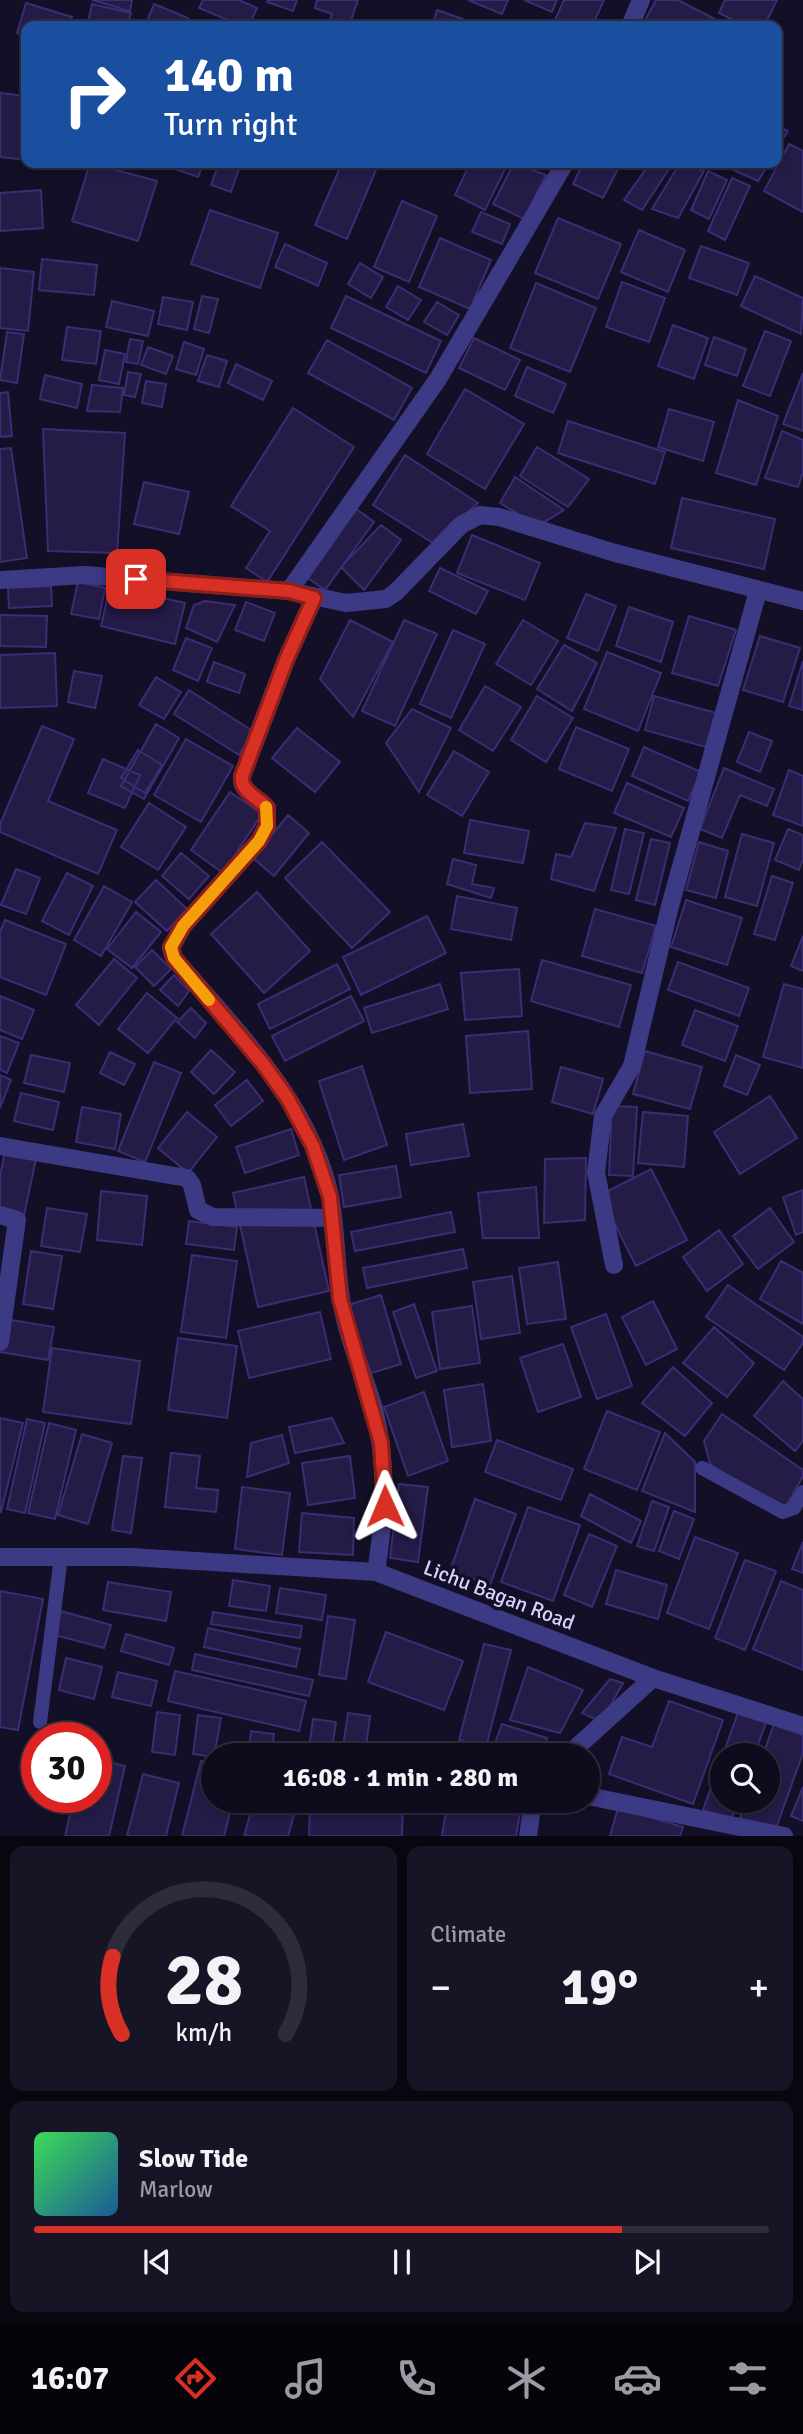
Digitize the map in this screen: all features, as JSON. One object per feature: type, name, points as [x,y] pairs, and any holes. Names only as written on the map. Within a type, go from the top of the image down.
[{"type":"street","points":[[632,21],[641,0]]},
{"type":"street","points":[[289,591],[438,379],[562,168]]},
{"type":"street","points":[[0,580],[85,575],[289,591],[346,603],[386,599],[461,525],[480,515],[499,517],[615,554],[803,601]]},
{"type":"street","points":[[614,1265],[596,1172],[603,1116],[632,1066],[670,906],[758,590]]},
{"type":"street","points":[[314,598],[286,660],[242,776],[241,782],[247,791],[267,808],[267,826],[259,841],[183,926],[171,947],[174,958],[264,1065],[288,1099],[322,1170],[332,1218],[340,1299],[373,1407],[385,1470],[385,1506],[376,1572]]},
{"type":"street","points":[[0,1146],[187,1178],[192,1185],[198,1210],[213,1217],[332,1218]]},
{"type":"street","points":[[0,1216],[17,1220],[0,1342]]},
{"type":"street","name":"Lichu Bagan Road","points":[[0,1557],[131,1557],[376,1572],[653,1678],[803,1726]]},
{"type":"street","points":[[581,1743],[653,1678]]},
{"type":"street","points":[[600,1798],[784,1836]]},
{"type":"street","points":[[528,1836],[531,1813]]},
{"type":"lane","points":[[702,1468],[783,1512],[794,1508],[803,1492]]},
{"type":"lane","points":[[40,1722],[61,1558]]},
{"type":"building","points":[[92,0],[132,0],[130,11]]},
{"type":"building","points":[[203,0],[239,0],[257,8],[251,21],[230,21],[199,8]]},
{"type":"building","points":[[297,0],[293,11],[267,2]]},
{"type":"building","points":[[317,0],[358,0],[351,21],[330,21],[332,14],[315,8]]},
{"type":"building","points":[[468,0],[508,0],[502,14]]},
{"type":"building","points":[[524,0],[557,0],[552,12]]},
{"type":"building","points":[[564,0],[604,0],[594,21],[555,20]]},
{"type":"building","points":[[656,0],[678,0],[718,21],[645,21]]},
{"type":"building","points":[[725,0],[777,0],[766,21],[735,21],[719,13]]},
{"type":"building","points":[[26,3],[72,17],[71,21],[21,21],[21,34],[17,33]]},
{"type":"building","points":[[92,4],[131,13],[129,21],[88,21]]},
{"type":"building","points":[[154,4],[188,18],[187,21],[147,21]]},
{"type":"building","points":[[437,10],[463,19],[462,21],[434,21]]},
{"type":"building","points":[[0,93],[21,95],[21,159],[0,157]]},
{"type":"building","points":[[782,128],[788,131],[782,141]]},
{"type":"building","points":[[789,144],[803,151],[803,212],[764,191],[776,168],[782,168],[782,157]]},
{"type":"building","points":[[88,168],[109,168],[157,181],[138,241],[72,221]]},
{"type":"building","points":[[172,168],[201,168],[198,177]]},
{"type":"building","points":[[217,168],[239,168],[231,192],[211,185]]},
{"type":"building","points":[[340,168],[376,170],[347,239],[315,225]]},
{"type":"building","points":[[468,168],[506,168],[485,210],[455,195]]},
{"type":"building","points":[[511,168],[527,168],[546,175],[524,219],[493,204]]},
{"type":"building","points":[[581,168],[618,168],[603,198],[573,184]]},
{"type":"building","points":[[646,168],[670,168],[642,210],[624,200]]},
{"type":"building","points":[[677,168],[704,171],[678,218],[652,209]]},
{"type":"building","points":[[729,168],[766,168],[758,181]]},
{"type":"building","points":[[708,171],[727,180],[709,219],[691,210]]},
{"type":"building","points":[[732,178],[750,186],[725,240],[708,231]]},
{"type":"building","points":[[41,190],[43,228],[0,231],[0,193]]},
{"type":"building","points":[[402,201],[437,216],[409,282],[374,267]]},
{"type":"building","points":[[210,210],[278,233],[260,288],[191,264]]},
{"type":"building","points":[[481,212],[510,224],[502,244],[472,232]]},
{"type":"building","points":[[558,218],[621,244],[598,299],[535,273]]},
{"type":"building","points":[[639,230],[685,250],[668,292],[621,272]]},
{"type":"building","points":[[440,238],[491,260],[470,309],[419,287]]},
{"type":"building","points":[[285,244],[327,263],[318,286],[275,267]]},
{"type":"building","points":[[701,246],[749,263],[737,295],[689,278]]},
{"type":"building","points":[[42,259],[97,265],[94,295],[39,290]]},
{"type":"building","points":[[360,263],[383,277],[371,298],[348,284]]},
{"type":"building","points":[[0,268],[34,272],[28,331],[0,328]]},
{"type":"building","points":[[755,276],[803,298],[801,334],[741,306]]},
{"type":"building","points":[[622,282],[665,298],[649,342],[606,327]]},
{"type":"building","points":[[536,283],[596,308],[570,372],[510,348]]},
{"type":"building","points":[[398,286],[421,300],[408,320],[386,307]]},
{"type":"building","points":[[202,296],[218,299],[209,333],[194,329]]},
{"type":"building","points":[[346,296],[441,341],[426,373],[331,328]]},
{"type":"building","points":[[163,297],[193,302],[187,330],[158,324]]},
{"type":"building","points":[[112,301],[154,311],[148,336],[106,327]]},
{"type":"building","points":[[437,302],[459,315],[447,335],[424,322]]},
{"type":"building","points":[[673,325],[708,338],[694,379],[658,366]]},
{"type":"building","points":[[67,327],[101,331],[96,364],[62,360]]},
{"type":"building","points":[[765,331],[791,341],[770,396],[743,386]]},
{"type":"building","points":[[7,332],[24,334],[17,383],[0,380]]},
{"type":"building","points":[[714,337],[746,349],[737,376],[705,365]]},
{"type":"building","points":[[474,338],[520,360],[505,390],[459,368]]},
{"type":"building","points":[[130,339],[143,341],[138,364],[126,362]]},
{"type":"building","points":[[327,340],[412,388],[394,420],[308,373]]},
{"type":"building","points":[[184,342],[204,349],[196,375],[176,369]]},
{"type":"building","points":[[148,347],[173,356],[166,374],[141,365]]},
{"type":"building","points":[[105,350],[125,354],[119,384],[99,380]]},
{"type":"building","points":[[207,355],[227,361],[219,387],[198,381]]},
{"type":"building","points":[[236,364],[272,381],[263,400],[228,383]]},
{"type":"building","points":[[527,367],[566,384],[553,413],[515,396]]},
{"type":"building","points":[[128,372],[141,374],[135,397],[124,395]]},
{"type":"building","points":[[803,373],[803,431],[783,424]]},
{"type":"building","points":[[45,375],[82,384],[77,408],[40,399]]},
{"type":"building","points":[[146,381],[166,384],[162,407],[142,403]]},
{"type":"building","points":[[92,385],[123,388],[120,412],[87,411]]},
{"type":"building","points":[[465,389],[524,424],[485,489],[427,454]]},
{"type":"building","points":[[8,392],[12,436],[0,437],[0,393]]},
{"type":"building","points":[[738,400],[778,416],[756,485],[716,473]]},
{"type":"building","points":[[293,408],[354,447],[267,582],[246,568],[270,531],[231,506]]},
{"type":"building","points":[[669,409],[714,422],[703,461],[658,447]]},
{"type":"building","points":[[568,421],[665,452],[655,484],[558,453]]},
{"type":"building","points":[[43,429],[125,433],[117,553],[48,551]]},
{"type":"building","points":[[782,431],[803,440],[803,472],[798,487],[765,478]]},
{"type":"building","points":[[537,447],[589,479],[568,507],[520,476]]},
{"type":"building","points":[[11,448],[27,558],[0,562],[0,449]]},
{"type":"building","points":[[405,455],[478,503],[433,543],[373,505]]},
{"type":"building","points":[[515,477],[564,510],[538,526],[500,503]]},
{"type":"building","points":[[144,482],[189,492],[179,534],[134,524]]},
{"type":"building","points":[[682,498],[775,519],[764,569],[671,548]]},
{"type":"building","points":[[355,508],[374,522],[325,590],[305,576]]},
{"type":"building","points":[[381,525],[401,540],[364,590],[341,567]]},
{"type":"building","points":[[472,535],[540,563],[525,600],[457,573]]},
{"type":"building","points":[[440,568],[488,591],[476,614],[429,591]]},
{"type":"building","points":[[78,582],[105,588],[99,619],[71,614]]},
{"type":"building","points":[[51,586],[52,606],[9,608],[8,588]]},
{"type":"building","points":[[110,586],[185,603],[175,644],[101,626]]},
{"type":"building","points":[[586,594],[616,606],[598,651],[567,638]]},
{"type":"building","points":[[205,601],[235,605],[217,642],[186,628],[194,605]]},
{"type":"building","points":[[246,602],[275,613],[264,641],[235,630]]},
{"type":"building","points":[[629,607],[673,622],[661,662],[616,646]]},
{"type":"building","points":[[0,615],[47,616],[46,647],[0,646]]},
{"type":"building","points":[[689,616],[736,630],[718,686],[672,673]]},
{"type":"building","points":[[350,620],[393,642],[353,717],[320,679]]},
{"type":"building","points":[[404,620],[437,634],[395,726],[362,711]]},
{"type":"building","points":[[523,620],[558,641],[531,685],[496,664]]},
{"type":"building","points":[[453,630],[485,644],[451,718],[420,704]]},
{"type":"building","points":[[760,636],[800,648],[783,702],[743,690]]},
{"type":"building","points":[[186,638],[212,648],[198,681],[173,670]]},
{"type":"building","points":[[564,645],[597,663],[572,711],[537,689]]},
{"type":"building","points":[[607,652],[661,673],[638,731],[584,709]]},
{"type":"building","points":[[55,653],[57,706],[0,708],[0,655]]},
{"type":"building","points":[[803,661],[803,710],[789,706]]},
{"type":"building","points":[[214,662],[245,674],[239,693],[207,682]]},
{"type":"building","points":[[74,671],[102,676],[95,708],[68,702]]},
{"type":"building","points":[[156,677],[181,692],[164,719],[139,705]]},
{"type":"building","points":[[485,686],[521,707],[493,751],[459,730]]},
{"type":"building","points":[[189,690],[254,732],[239,755],[174,714]]},
{"type":"building","points":[[537,696],[573,718],[546,762],[511,740]]},
{"type":"building","points":[[654,696],[716,713],[706,747],[645,730]]},
{"type":"building","points":[[412,709],[451,728],[419,792],[386,743]]},
{"type":"building","points":[[156,724],[179,738],[144,799],[121,786]]},
{"type":"building","points":[[42,726],[74,739],[48,801],[117,830],[98,874],[0,832],[0,824]]},
{"type":"building","points":[[576,727],[629,749],[612,791],[559,769]]},
{"type":"building","points":[[297,728],[340,762],[315,792],[272,758]]},
{"type":"building","points":[[749,732],[772,741],[760,772],[737,762]]},
{"type":"building","points":[[186,739],[233,766],[201,822],[154,795]]},
{"type":"building","points":[[644,747],[701,772],[688,801],[632,776]]},
{"type":"building","points":[[138,750],[162,765],[145,793],[121,778]]},
{"type":"building","points":[[454,751],[489,772],[462,816],[427,795]]},
{"type":"building","points":[[103,759],[140,775],[125,808],[88,793]]},
{"type":"building","points":[[724,768],[774,789],[767,806],[740,795],[722,838],[700,829]]},
{"type":"building","points":[[789,770],[803,776],[803,826],[773,815]]},
{"type":"building","points":[[627,783],[684,808],[671,837],[614,813]]},
{"type":"building","points":[[230,792],[262,814],[223,873],[191,850]]},
{"type":"building","points":[[149,803],[186,827],[158,870],[121,847]]},
{"type":"building","points":[[288,815],[309,833],[274,876],[253,858]]},
{"type":"building","points":[[470,820],[529,831],[523,863],[464,853]]},
{"type":"building","points":[[585,823],[616,828],[594,891],[551,879],[556,854],[571,857]]},
{"type":"building","points":[[625,829],[644,833],[629,894],[611,890]]},
{"type":"building","points":[[788,829],[803,835],[803,859],[799,870],[775,860]]},
{"type":"building","points":[[742,834],[774,843],[757,906],[725,897]]},
{"type":"building","points":[[651,839],[670,843],[655,905],[636,900]]},
{"type":"building","points":[[322,842],[390,912],[352,948],[285,878]]},
{"type":"building","points":[[699,842],[728,851],[716,898],[686,890]]},
{"type":"building","points":[[181,853],[209,876],[189,899],[162,876]]},
{"type":"building","points":[[453,859],[476,865],[472,884],[494,888],[491,898],[447,884]]},
{"type":"building","points":[[16,869],[40,878],[26,914],[1,905]]},
{"type":"building","points":[[67,873],[93,886],[69,935],[42,921]]},
{"type":"building","points":[[772,876],[793,883],[775,940],[754,934]]},
{"type":"building","points":[[156,880],[187,909],[167,931],[135,902]]},
{"type":"building","points":[[104,886],[132,902],[101,956],[74,940]]},
{"type":"building","points":[[257,892],[310,951],[264,993],[211,934]]},
{"type":"building","points":[[457,896],[517,908],[511,940],[451,929]]},
{"type":"building","points":[[686,900],[742,918],[727,965],[671,947]]},
{"type":"building","points":[[595,909],[656,926],[642,973],[582,956]]},
{"type":"building","points":[[136,912],[161,932],[132,968],[107,949]]},
{"type":"building","points":[[427,916],[446,953],[361,995],[343,957]]},
{"type":"building","points":[[5,920],[66,944],[46,995],[0,977],[0,932]]},
{"type":"building","points":[[803,936],[803,971],[791,966]]},
{"type":"building","points":[[152,950],[171,969],[154,986],[135,967]]},
{"type":"building","points":[[114,959],[137,978],[99,1025],[76,1005]]},
{"type":"building","points":[[542,960],[631,985],[619,1027],[531,1001]]},
{"type":"building","points":[[678,962],[749,988],[739,1016],[668,990]]},
{"type":"building","points":[[337,964],[350,989],[270,1029],[258,1004]]},
{"type":"building","points":[[519,969],[522,1016],[465,1020],[461,973]]},
{"type":"building","points":[[174,975],[189,991],[178,1006],[160,990]]},
{"type":"building","points":[[440,984],[448,1009],[372,1033],[364,1008]]},
{"type":"building","points":[[784,984],[803,989],[803,1068],[763,1057]]},
{"type":"building","points":[[147,993],[177,1018],[148,1053],[118,1029]]},
{"type":"building","points":[[0,996],[34,1010],[22,1039],[0,1030]]},
{"type":"building","points":[[351,996],[364,1021],[285,1061],[272,1036]]},
{"type":"building","points":[[191,1008],[206,1023],[195,1038],[177,1022]]},
{"type":"building","points":[[695,1010],[738,1026],[725,1061],[682,1045]]},
{"type":"building","points":[[528,1031],[532,1089],[470,1093],[466,1036]]},
{"type":"building","points":[[0,1036],[19,1043],[7,1073],[0,1070]]},
{"type":"building","points":[[211,1050],[235,1072],[214,1094],[191,1072]]},
{"type":"building","points":[[645,1051],[702,1067],[690,1109],[633,1094]]},
{"type":"building","points":[[110,1052],[135,1064],[124,1085],[100,1073]]},
{"type":"building","points":[[31,1055],[70,1063],[64,1092],[24,1083]]},
{"type":"building","points":[[736,1055],[760,1065],[747,1095],[724,1086]]},
{"type":"building","points":[[154,1062],[181,1073],[145,1162],[118,1151]]},
{"type":"building","points":[[362,1066],[387,1145],[344,1160],[319,1081]]},
{"type":"building","points":[[561,1067],[603,1079],[593,1114],[552,1102]]},
{"type":"building","points":[[0,1075],[11,1080],[0,1108]]},
{"type":"building","points":[[247,1080],[263,1101],[231,1126],[215,1105]]},
{"type":"building","points":[[21,1093],[59,1102],[53,1130],[14,1121]]},
{"type":"building","points":[[770,1096],[797,1138],[740,1174],[714,1132]]},
{"type":"building","points":[[612,1106],[637,1107],[633,1176],[609,1175]]},
{"type":"building","points":[[82,1107],[121,1114],[115,1149],[76,1142]]},
{"type":"building","points":[[187,1112],[217,1137],[188,1173],[158,1148]]},
{"type":"building","points":[[643,1112],[688,1116],[684,1167],[638,1163]]},
{"type":"building","points":[[463,1124],[469,1156],[411,1165],[406,1134]]},
{"type":"building","points":[[291,1129],[299,1155],[245,1173],[236,1147]]},
{"type":"building","points":[[5,1151],[36,1159],[24,1215],[0,1209],[0,1176]]},
{"type":"building","points":[[586,1158],[585,1220],[544,1223],[545,1159]]},
{"type":"building","points":[[396,1166],[401,1197],[344,1207],[339,1175]]},
{"type":"building","points":[[651,1169],[687,1240],[636,1266],[600,1195]]},
{"type":"building","points":[[304,1177],[329,1291],[258,1307],[233,1193]]},
{"type":"building","points":[[536,1187],[539,1238],[483,1238],[478,1193]]},
{"type":"building","points":[[803,1190],[803,1232],[796,1235],[783,1197]]},
{"type":"building","points":[[101,1191],[147,1196],[142,1245],[97,1240]]},
{"type":"building","points":[[47,1208],[87,1214],[80,1252],[41,1246]]},
{"type":"building","points":[[770,1208],[794,1242],[758,1269],[733,1236]]},
{"type":"building","points":[[451,1212],[455,1232],[355,1251],[351,1232]]},
{"type":"building","points":[[189,1221],[237,1227],[234,1250],[186,1244]]},
{"type":"building","points":[[719,1230],[743,1264],[707,1291],[683,1257]]},
{"type":"building","points":[[463,1249],[467,1268],[367,1288],[363,1268]]},
{"type":"building","points":[[31,1251],[62,1256],[53,1309],[23,1304]]},
{"type":"building","points":[[192,1255],[237,1261],[226,1338],[181,1332]]},
{"type":"building","points":[[781,1261],[803,1273],[803,1324],[760,1299]]},
{"type":"building","points":[[558,1262],[566,1319],[527,1324],[519,1268]]},
{"type":"building","points":[[512,1276],[520,1333],[481,1339],[473,1282]]},
{"type":"building","points":[[728,1285],[803,1337],[803,1343],[784,1370],[706,1317]]},
{"type":"building","points":[[381,1295],[401,1364],[368,1374],[348,1305]]},
{"type":"building","points":[[653,1301],[677,1349],[646,1365],[622,1317]]},
{"type":"building","points":[[414,1304],[437,1371],[416,1378],[393,1312]]},
{"type":"building","points":[[472,1306],[480,1363],[440,1369],[432,1312]]},
{"type":"building","points":[[320,1312],[331,1359],[249,1378],[238,1331]]},
{"type":"building","points":[[606,1314],[632,1386],[597,1399],[571,1327]]},
{"type":"building","points":[[5,1319],[54,1327],[48,1360],[0,1352]]},
{"type":"building","points":[[714,1327],[754,1363],[727,1397],[683,1363]]},
{"type":"building","points":[[178,1338],[237,1346],[227,1418],[168,1410]]},
{"type":"building","points":[[563,1344],[581,1397],[538,1412],[520,1358]]},
{"type":"building","points":[[52,1348],[140,1361],[131,1424],[43,1412]]},
{"type":"building","points":[[673,1367],[712,1403],[685,1436],[642,1403]]},
{"type":"building","points":[[783,1381],[803,1399],[803,1441],[795,1451],[754,1416]]},
{"type":"building","points":[[483,1384],[491,1441],[452,1447],[444,1390]]},
{"type":"building","points":[[424,1392],[448,1461],[408,1476],[384,1407]]},
{"type":"building","points":[[607,1411],[660,1432],[637,1490],[584,1469]]},
{"type":"building","points":[[722,1414],[803,1470],[803,1476],[783,1512],[710,1464],[704,1441]]},
{"type":"building","points":[[0,1418],[23,1423],[1,1512],[0,1512]]},
{"type":"building","points":[[332,1418],[344,1443],[295,1453],[289,1427]]},
{"type":"building","points":[[27,1419],[45,1423],[25,1513],[7,1509]]},
{"type":"building","points":[[49,1423],[76,1430],[55,1519],[28,1513]]},
{"type":"building","points":[[665,1433],[695,1462],[695,1512],[642,1491]]},
{"type":"building","points":[[82,1434],[112,1443],[88,1524],[58,1515]]},
{"type":"building","points":[[282,1435],[289,1463],[247,1477],[251,1443]]},
{"type":"building","points":[[497,1440],[573,1469],[561,1500],[485,1472]]},
{"type":"building","points":[[171,1453],[200,1456],[196,1488],[218,1490],[216,1512],[165,1507]]},
{"type":"building","points":[[123,1456],[142,1458],[131,1533],[112,1530]]},
{"type":"building","points":[[350,1456],[355,1498],[308,1505],[302,1463]]},
{"type":"building","points":[[399,1484],[428,1487],[418,1562],[390,1558]]},
{"type":"building","points":[[242,1487],[290,1493],[282,1555],[235,1549]]},
{"type":"building","points":[[590,1494],[641,1521],[631,1543],[581,1516]]},
{"type":"building","points":[[475,1499],[516,1514],[490,1585],[450,1571]]},
{"type":"building","points":[[652,1501],[669,1507],[654,1551],[637,1546]]},
{"type":"building","points":[[528,1507],[580,1525],[553,1601],[501,1582]]},
{"type":"building","points":[[674,1511],[694,1519],[679,1559],[659,1551]]},
{"type":"building","points":[[302,1513],[354,1518],[353,1555],[299,1552]]},
{"type":"building","points":[[589,1534],[617,1546],[592,1607],[564,1595]]},
{"type":"building","points":[[695,1537],[738,1553],[709,1629],[667,1613]]},
{"type":"building","points":[[803,1542],[803,1573],[792,1569]]},
{"type":"building","points":[[745,1560],[776,1571],[745,1650],[715,1638]]},
{"type":"building","points":[[616,1570],[667,1585],[658,1619],[606,1604]]},
{"type":"building","points":[[233,1580],[270,1586],[266,1611],[229,1606]]},
{"type":"building","points":[[781,1581],[803,1590],[803,1670],[753,1649]]},
{"type":"building","points":[[108,1582],[171,1592],[166,1621],[103,1610]]},
{"type":"building","points":[[280,1588],[326,1595],[322,1620],[276,1613]]},
{"type":"building","points":[[0,1591],[43,1599],[18,1730],[0,1727]]},
{"type":"building","points":[[61,1611],[111,1625],[104,1648],[55,1635]]},
{"type":"building","points":[[213,1612],[302,1626],[300,1638],[211,1624]]},
{"type":"building","points":[[328,1616],[355,1620],[346,1679],[319,1675]]},
{"type":"building","points":[[208,1628],[300,1649],[296,1667],[204,1647]]},
{"type":"building","points":[[386,1632],[463,1661],[444,1710],[368,1682]]},
{"type":"building","points":[[126,1634],[174,1648],[169,1665],[121,1651]]},
{"type":"building","points":[[484,1644],[511,1650],[487,1743],[459,1740]]},
{"type":"building","points":[[195,1654],[313,1680],[309,1696],[192,1670]]},
{"type":"building","points":[[66,1658],[102,1667],[94,1699],[59,1690]]},
{"type":"building","points":[[528,1667],[583,1690],[560,1733],[510,1720]]},
{"type":"building","points":[[175,1671],[306,1701],[299,1731],[168,1701]]},
{"type":"building","points":[[118,1672],[157,1681],[151,1706],[112,1697]]},
{"type":"building","points":[[610,1679],[623,1683],[601,1722],[582,1713]]},
{"type":"building","points":[[669,1701],[723,1720],[715,1743],[710,1743],[710,1756],[693,1804],[609,1774],[622,1737],[652,1747]]},
{"type":"building","points":[[739,1710],[767,1720],[758,1743],[727,1743]]},
{"type":"building","points":[[157,1712],[180,1715],[175,1755],[152,1752]]},
{"type":"building","points":[[348,1713],[370,1716],[367,1743],[344,1743]]},
{"type":"building","points":[[198,1715],[221,1718],[217,1743],[201,1743],[201,1755],[193,1754]]},
{"type":"building","points":[[313,1719],[336,1722],[333,1743],[310,1743]]},
{"type":"building","points":[[502,1724],[547,1738],[546,1743],[495,1743]]},
{"type":"building","points":[[774,1724],[803,1735],[803,1753],[775,1831],[740,1818],[742,1813],[780,1813],[780,1743],[767,1743]]},
{"type":"building","points":[[251,1731],[274,1734],[273,1743],[250,1743]]},
{"type":"building","points":[[201,1761],[201,1813],[230,1813],[224,1836],[182,1836]]},
{"type":"building","points":[[112,1763],[125,1766],[109,1836],[65,1836],[70,1813],[112,1813]]},
{"type":"building","points":[[143,1774],[179,1783],[166,1836],[127,1836]]},
{"type":"building","points":[[803,1787],[803,1821],[791,1816]]},
{"type":"building","points":[[710,1791],[710,1812],[703,1810]]},
{"type":"building","points":[[618,1808],[683,1827],[680,1836],[610,1836]]},
{"type":"building","points":[[251,1813],[295,1813],[288,1836],[244,1836]]},
{"type":"building","points":[[310,1813],[403,1813],[402,1836],[309,1836]]},
{"type":"building","points":[[445,1813],[520,1813],[516,1836],[442,1836]]},
{"type":"building","points":[[711,1813],[734,1813],[731,1820]]},
{"type":"slow traffic","points":[[209,1000],[174,958],[171,947],[183,926],[259,841],[267,826],[266,807]]},
{"type":"route","points":[[136,579],[289,591],[314,598],[286,660],[242,776],[241,782],[247,791],[267,808],[267,826],[259,841],[183,926],[171,947],[174,958],[264,1065],[288,1099],[313,1146],[330,1197],[340,1299],[349,1336],[373,1407],[381,1443],[385,1470],[385,1506]]}]
